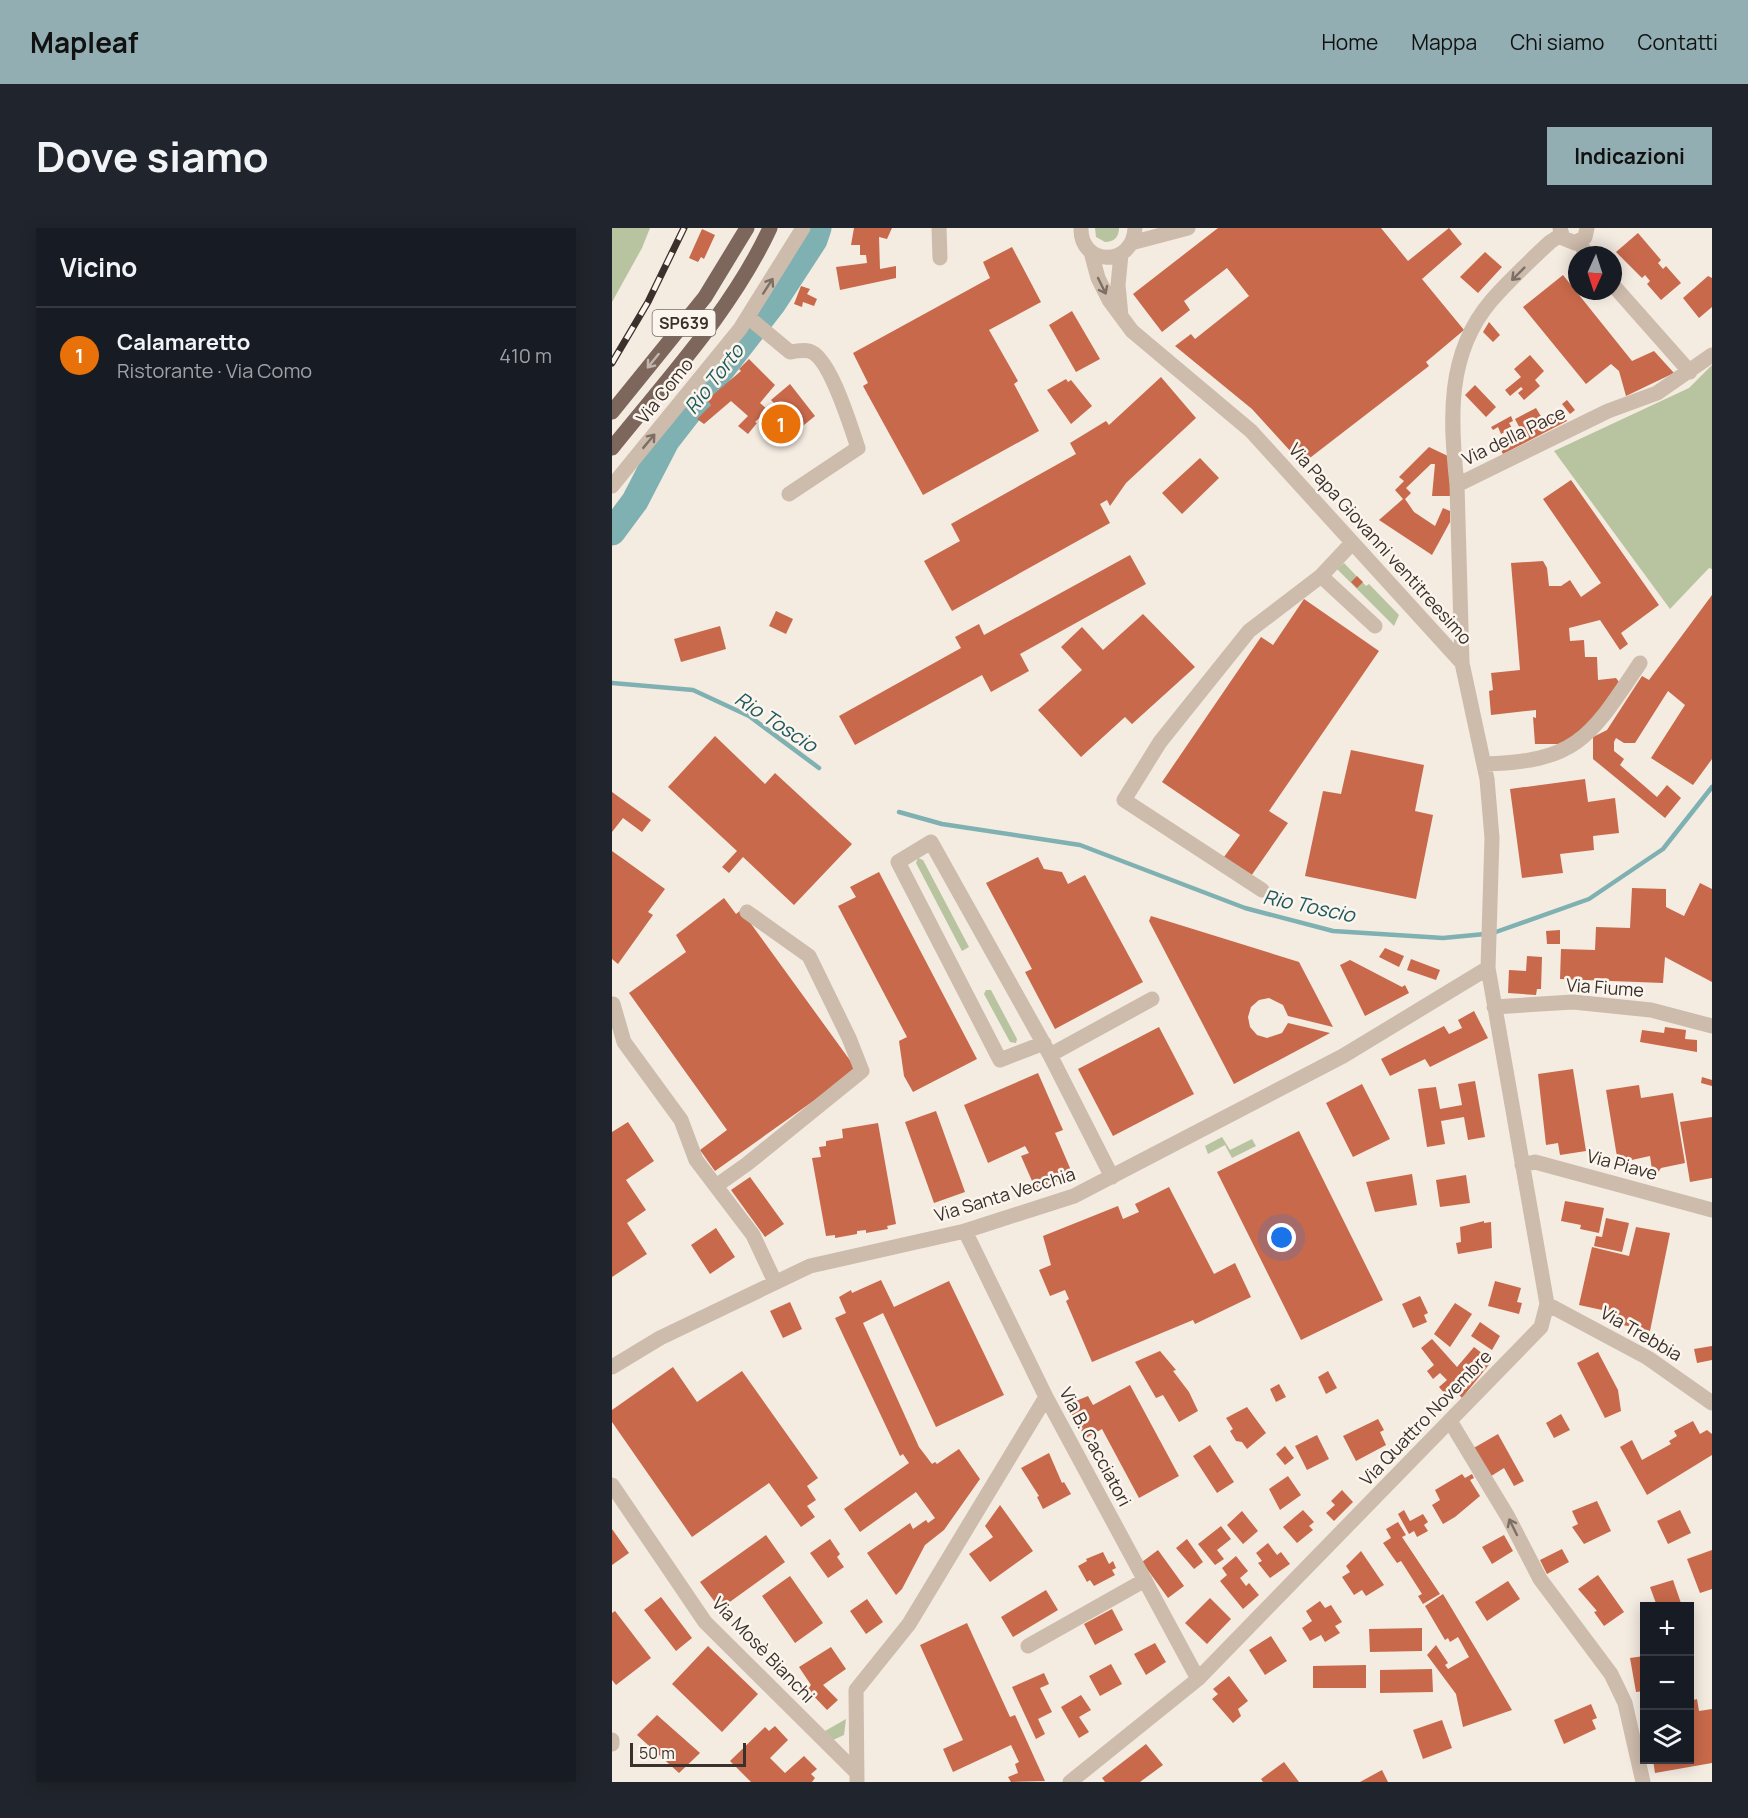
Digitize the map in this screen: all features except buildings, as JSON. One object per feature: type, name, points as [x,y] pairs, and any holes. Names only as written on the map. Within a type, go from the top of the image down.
[{"type":"main road","name":"SP639","points":[[612,412],[705,297],[747,228]]},
{"type":"main road","name":"SP639","points":[[612,448],[721,312],[755,260],[770,228]]},
{"type":"street","name":"Via Como","points":[[612,486],[754,322],[802,228]]},
{"type":"street","points":[[939,228],[940,258]]},
{"type":"street","points":[[1091,252],[1106,257],[1129,242],[1188,228]]},
{"type":"street","points":[[1583,246],[1587,228]]},
{"type":"street","name":"Via Papa Giovanni ventitreesimo","points":[[1080,229],[1086,247],[1091,252],[1098,278],[1109,300],[1132,330],[1251,431],[1351,544],[1462,663],[1484,764],[1492,838],[1488,969]]},
{"type":"street","points":[[1457,485],[1452,415],[1457,364],[1477,321],[1491,301],[1560,231],[1566,241],[1578,246]]},
{"type":"street","points":[[1121,316],[1118,285],[1129,242]]},
{"type":"street","points":[[1622,295],[1690,372]]},
{"type":"street","points":[[754,322],[790,352],[810,351],[819,357],[834,384],[858,448],[789,494]]},
{"type":"street","name":"Via della Pace","points":[[1462,663],[1457,485],[1608,411],[1657,393],[1712,355]]},
{"type":"street","points":[[1262,890],[1124,800],[1160,742],[1249,631],[1321,576],[1351,544]]},
{"type":"street","points":[[1321,576],[1376,626]]},
{"type":"street","points":[[1484,764],[1524,763],[1557,754],[1587,736],[1606,713],[1640,663]]},
{"type":"street","points":[[1112,1177],[1047,1049],[931,842],[898,862],[1000,1060],[1047,1049],[1152,999]]},
{"type":"street","points":[[716,1186],[747,1164],[862,1071],[849,1038],[809,956],[747,912]]},
{"type":"street","points":[[1488,969],[1547,1304]]},
{"type":"street","name":"Via Santa Vecchia","points":[[612,1367],[660,1338],[810,1266],[965,1231],[1074,1196],[1343,1056],[1488,969]]},
{"type":"street","name":"Via Fiume","points":[[1494,1007],[1573,1002],[1651,1010],[1712,1026]]},
{"type":"street","points":[[613,1004],[624,1042],[681,1120],[696,1160],[753,1235],[775,1282]]},
{"type":"street","name":"Via Piave","points":[[1522,1165],[1535,1162],[1712,1210]]},
{"type":"street","name":"Via B. Cacciatori","points":[[965,1231],[1046,1397],[1198,1678]]},
{"type":"street","name":"Via Trebbia","points":[[1547,1304],[1648,1358],[1712,1403]]},
{"type":"street","name":"Via Quattro Novembre","points":[[1072,1781],[1198,1678],[1541,1327],[1547,1304]]},
{"type":"street","points":[[857,1777],[856,1690],[909,1624],[1046,1397]]},
{"type":"street","points":[[1450,1421],[1508,1517],[1540,1580],[1611,1674],[1625,1703],[1643,1782]]},
{"type":"street","name":"Via Mosè Bianchi","points":[[612,1485],[705,1622],[857,1777]]},
{"type":"street","points":[[1028,1646],[1145,1580]]},
{"type":"green space","points":[[612,228],[650,228],[642,248],[612,302]]},
{"type":"green space","points":[[1095,228],[1119,228],[1115,238],[1105,242],[1096,237]]},
{"type":"green space","points":[[1712,365],[1712,569],[1709,568],[1670,609],[1554,451],[1689,388]]},
{"type":"green space","points":[[1344,563],[1366,586],[1369,584],[1399,615],[1394,626],[1337,569]]},
{"type":"green space","points":[[918,858],[923,860],[969,947],[962,951],[916,863]]},
{"type":"green space","points":[[986,990],[991,990],[1017,1039],[1016,1043],[1010,1042],[984,994]]},
{"type":"green space","points":[[1222,1137],[1230,1150],[1252,1139],[1256,1146],[1232,1158],[1225,1145],[1208,1154],[1205,1146]]},
{"type":"green space","points":[[846,1719],[844,1735],[833,1740],[825,1731]]},
{"type":"waterway","name":"Rio Torto","points":[[612,532],[635,501],[666,441],[773,303],[814,240],[818,228]]},
{"type":"waterway","name":"Rio Toscio","points":[[612,683],[693,690],[749,716],[819,768]]},
{"type":"waterway","name":"Rio Toscio","points":[[1493,933],[1589,899],[1663,849],[1712,787]]},
{"type":"waterway","name":"Rio Toscio","points":[[899,812],[942,824],[1080,845],[1245,908],[1333,931],[1443,938],[1485,934]]},
{"type":"railway","points":[[612,363],[648,302],[684,228]]},
{"type":"place","name":"Calamaretto","points":[[781,424]]}]
